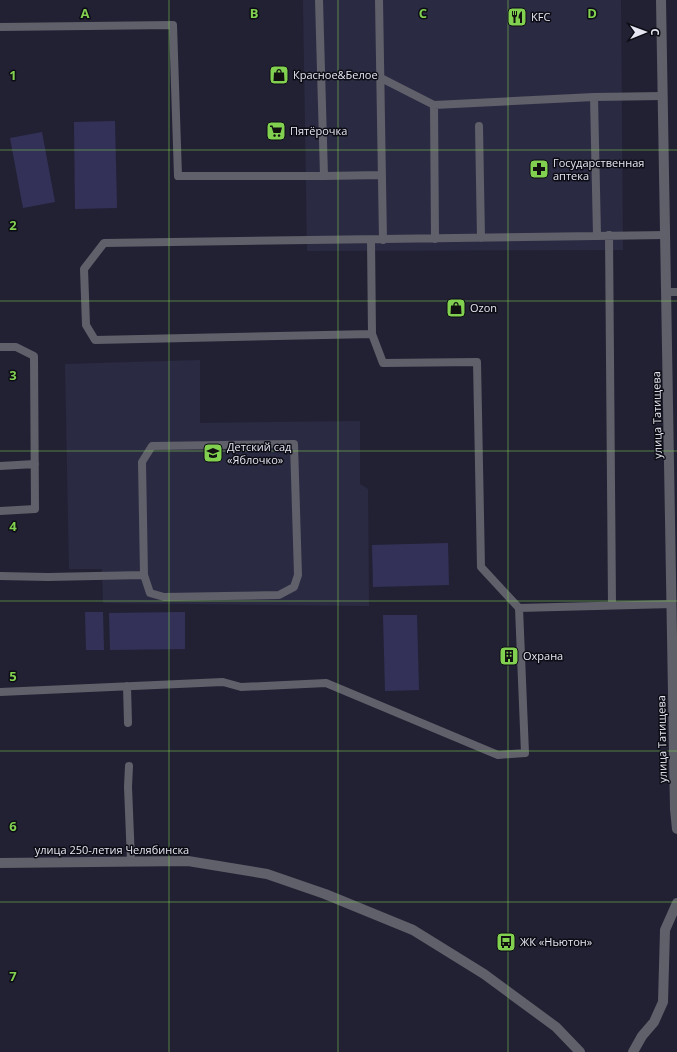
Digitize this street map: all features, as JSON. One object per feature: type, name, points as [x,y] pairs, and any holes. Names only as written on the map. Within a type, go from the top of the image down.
[{"type":"street","name":"улица Татищева","points":[[662,0],[666,292],[677,829]]},
{"type":"street","name":"улица 250-летия Челябинска","points":[[0,863],[188,861],[267,874],[325,894],[413,930],[484,974],[556,1027],[580,1052]]},
{"type":"street","points":[[633,1052],[642,1036],[654,1022],[663,1002],[665,930],[677,903]]},
{"type":"lane","points":[[319,0],[324,176]]},
{"type":"lane","points":[[379,0],[383,240]]},
{"type":"lane","points":[[0,28],[173,25],[178,176],[382,175]]},
{"type":"lane","points":[[381,78],[434,105],[594,97],[663,96]]},
{"type":"lane","points":[[594,97],[597,235]]},
{"type":"lane","points":[[434,105],[435,239]]},
{"type":"lane","points":[[479,126],[481,238]]},
{"type":"lane","points":[[609,235],[612,605]]},
{"type":"lane","points":[[372,334],[96,340],[86,325],[84,269],[104,243],[666,235]]},
{"type":"lane","points":[[0,692],[223,682],[241,687],[326,683],[498,755],[525,753],[519,608],[481,567],[478,362],[383,363],[372,334],[371,240]]},
{"type":"lane","points":[[666,292],[677,292]]},
{"type":"lane","points":[[0,347],[16,347],[34,356],[35,464],[35,509],[0,511]]},
{"type":"lane","points":[[294,444],[298,574],[294,587],[279,595],[164,597],[150,593],[144,575],[142,462],[152,446],[294,444]]},
{"type":"lane","points":[[0,466],[35,464]]},
{"type":"lane","points":[[0,576],[48,577],[144,575]]},
{"type":"lane","points":[[519,608],[672,604]]},
{"type":"lane","points":[[127,686],[128,723]]},
{"type":"lane","points":[[129,766],[128,787],[131,861]]},
{"type":"shaded area","points":[[303,0],[621,0],[623,250],[307,251]]},
{"type":"shaded area","points":[[115,121],[117,208],[75,209],[74,122]]},
{"type":"shaded area","points":[[42,132],[55,202],[23,208],[10,138]]},
{"type":"shaded area","name":"Детский сад «Яблочко»","points":[[200,360],[200,423],[360,421],[360,484],[368,489],[369,606],[103,603],[102,569],[69,569],[65,364]]},
{"type":"shaded area","points":[[448,543],[449,585],[373,587],[372,545]]},
{"type":"shaded area","points":[[85,612],[103,612],[104,650],[86,650]]},
{"type":"shaded area","points":[[185,612],[185,649],[110,650],[109,613]]},
{"type":"shaded area","points":[[383,615],[417,615],[419,690],[385,691]]},
{"type":"place","name":"KFC","points":[[517,17]]},
{"type":"place","name":"Красное&Белое","points":[[279,75]]},
{"type":"place","name":"Пятёрочка","points":[[276,131]]},
{"type":"place","name":"Государственная аптека","points":[[539,169]]},
{"type":"place","name":"Ozon","points":[[456,308]]},
{"type":"place","name":"Детский сад «Яблочко»","points":[[213,453]]},
{"type":"place","name":"Охрана","points":[[509,656]]},
{"type":"place","name":"ЖК «Ньютон»","points":[[506,942]]}]
